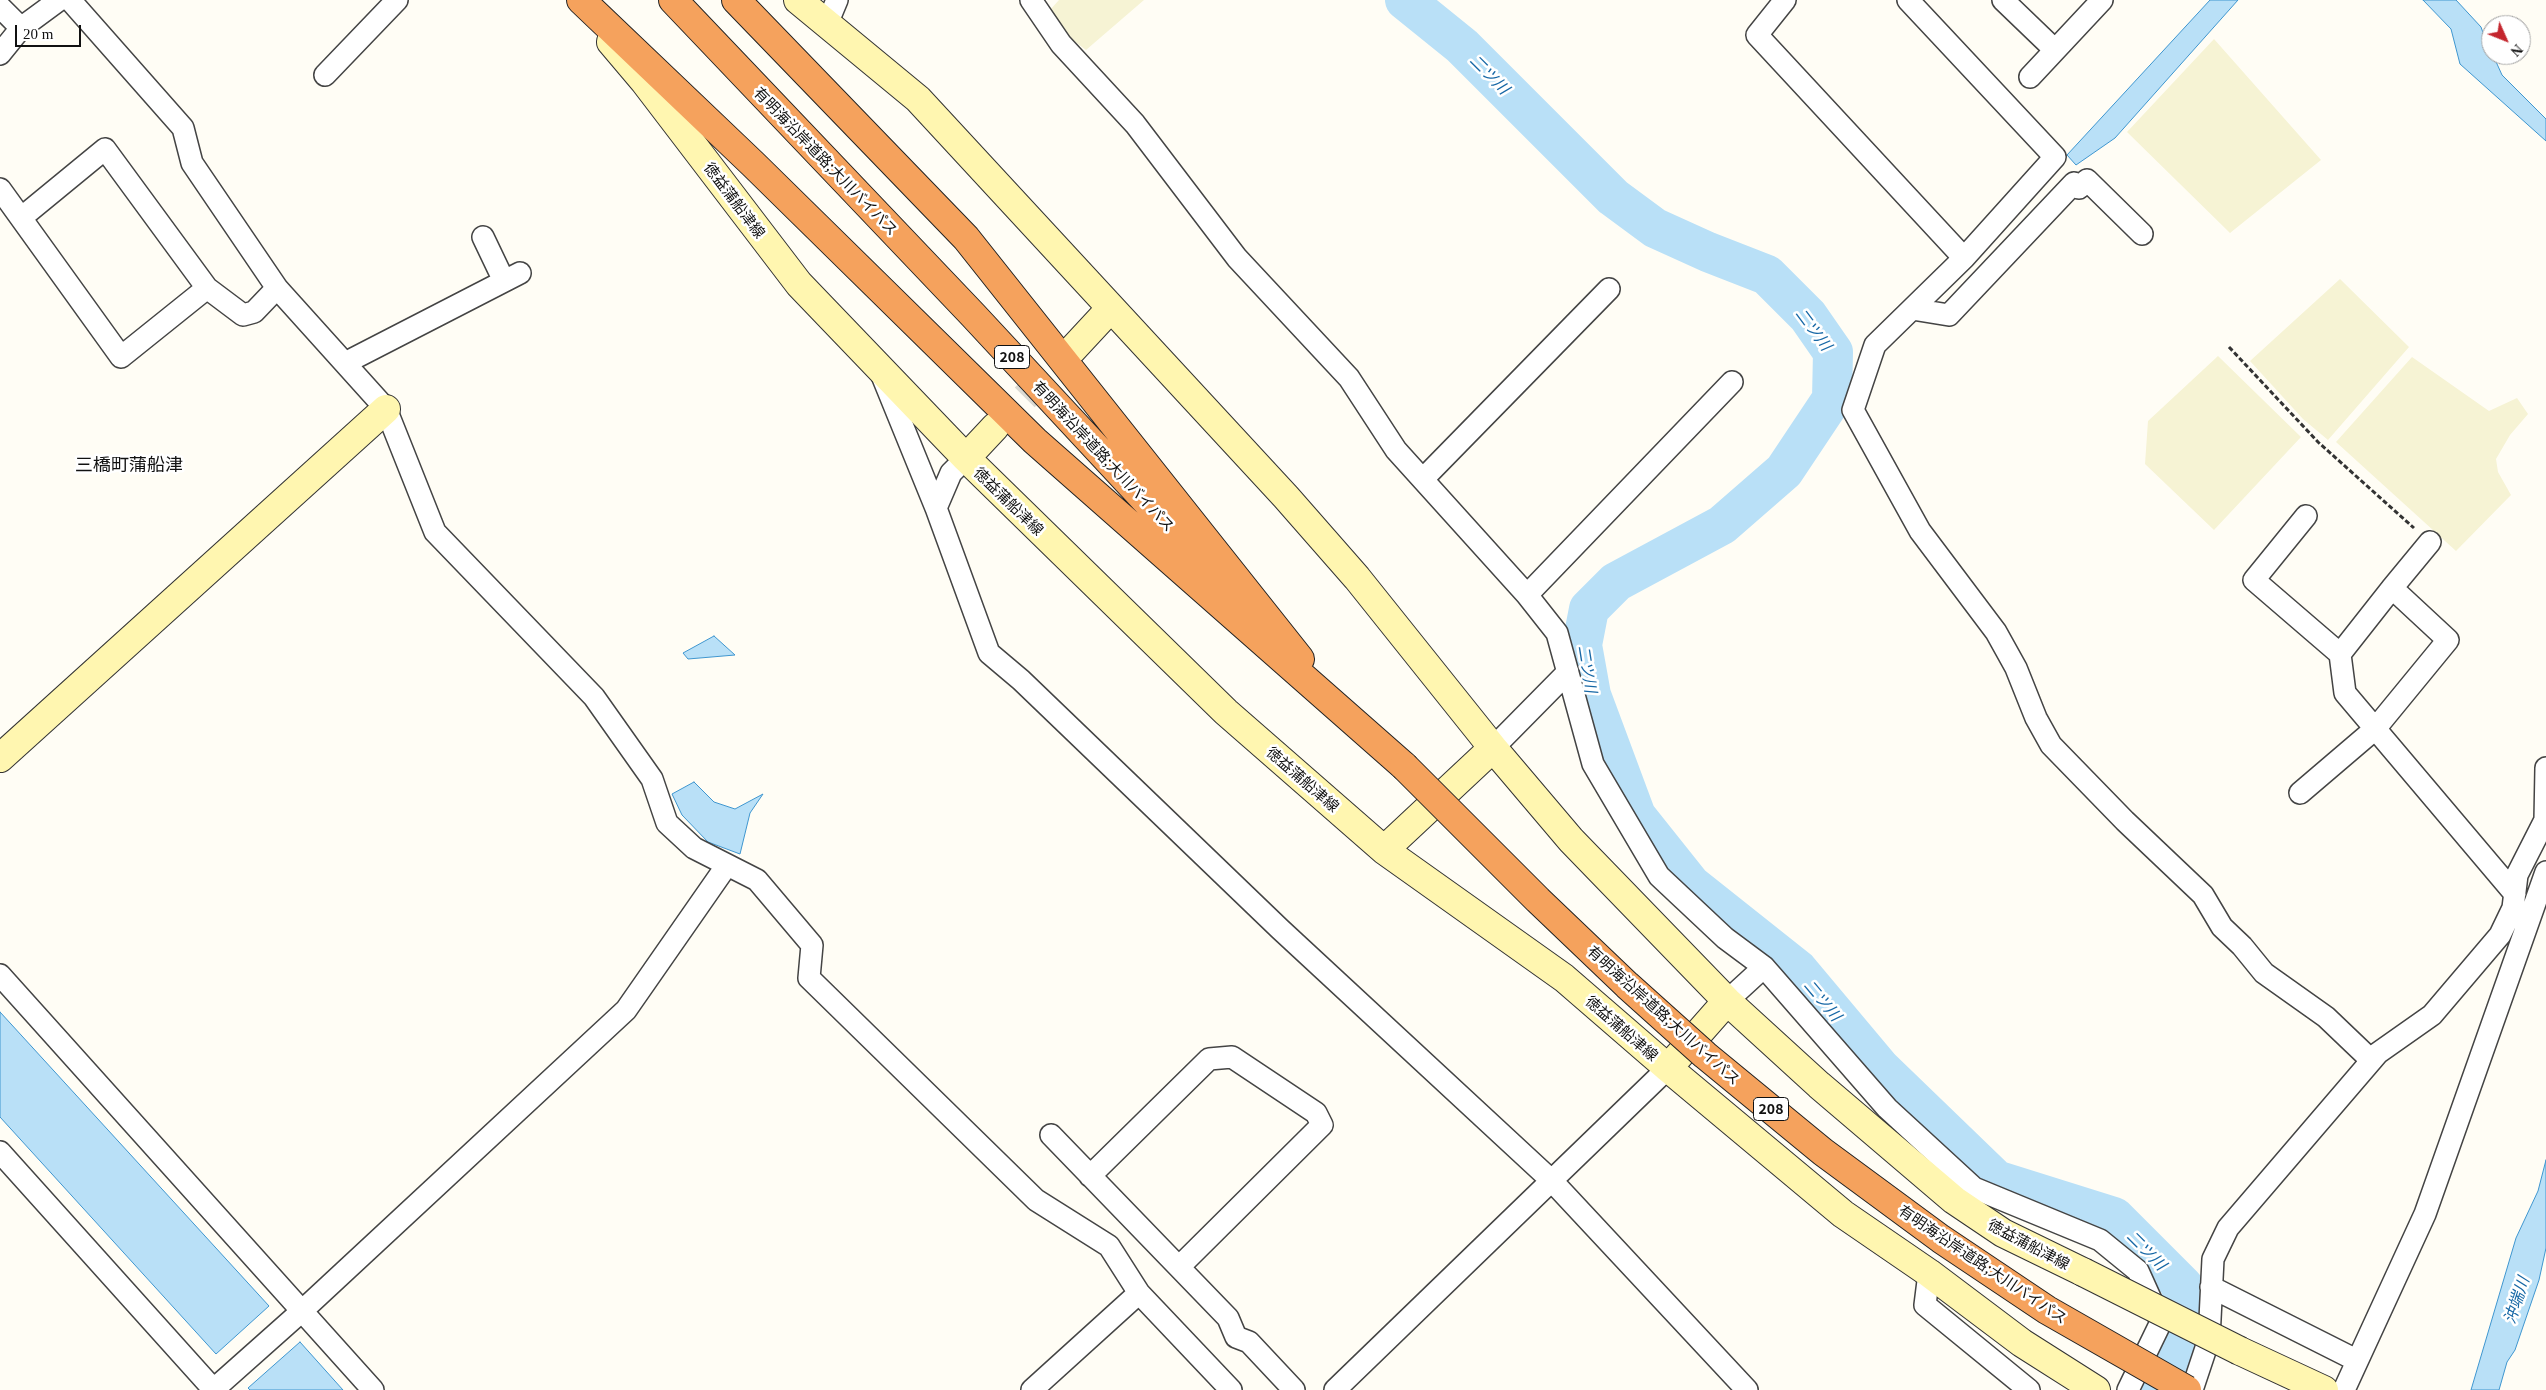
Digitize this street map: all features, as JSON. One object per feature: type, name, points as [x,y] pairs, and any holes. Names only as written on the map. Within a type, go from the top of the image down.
[{"type":"highway","points":[[581,0],[753,164],[1035,441],[1347,718]]},
{"type":"highway","name":"有明海沿岸道路;大川バイパス","points":[[674,0],[973,315],[1347,718],[1530,910],[1619,994],[1697,1064],[1816,1163],[1934,1250],[2031,1314],[2160,1390]]},
{"type":"highway","points":[[736,0],[966,238],[1347,718]]},
{"type":"highway","name":"有明海沿岸道路;大川バイパス","points":[[1399,771],[1627,985],[1705,1055],[1823,1152],[1941,1239],[2047,1310],[2187,1390]]},
{"type":"main road","name":"徳益蒲船津線","points":[[574,0],[644,81],[798,284],[966,458],[1226,712],[1384,850],[1564,978],[1668,1068],[1843,1214],[1929,1273],[1976,1310],[2096,1390]]},
{"type":"main road","name":"徳益蒲船津線","points":[[798,0],[832,12],[918,99],[1286,497],[1357,578],[1493,748],[1571,840],[1727,1001],[1819,1085],[1954,1200],[2003,1233],[2240,1351],[2324,1390]]},
{"type":"main road","points":[[1072,350],[1111,308]]},
{"type":"main road","points":[[0,758],[386,409]]},
{"type":"main road","name":"徳益蒲船津線","points":[[966,458],[995,427]]},
{"type":"main road","points":[[1384,850],[1493,748]]},
{"type":"main road","name":"徳益蒲船津線","points":[[1668,1068],[1727,1001]]},
{"type":"street","points":[[0,54],[21,28],[59,0]]},
{"type":"street","points":[[70,0],[183,128],[192,163],[277,288],[386,409],[435,532],[594,697],[652,779],[667,823],[694,848],[757,880],[812,945],[809,978],[1036,1200],[1109,1246],[1139,1293],[1231,1390]]},
{"type":"street","points":[[325,75],[397,0]]},
{"type":"street","points":[[1031,0],[1061,44],[1136,124],[1237,258],[1349,378],[1396,450],[1527,595],[1558,633],[1593,764],[1659,876],[1725,938],[1764,967],[1887,1108],[1974,1188],[2100,1240],[2138,1271],[2161,1322],[2128,1390]]},
{"type":"street","points":[[1785,0],[1757,35],[1964,258]]},
{"type":"street","points":[[1908,0],[2055,158],[1964,258],[1875,346],[1852,410],[1920,531],[1996,632],[2016,668],[2036,718],[2051,745],[2125,821],[2203,896],[2222,927],[2242,946],[2264,974],[2326,1018],[2372,1060]]},
{"type":"street","points":[[2004,0],[2055,50]]},
{"type":"street","points":[[2030,76],[2102,0]]},
{"type":"street","points":[[0,7],[21,28]]},
{"type":"street","points":[[21,218],[105,149],[207,288],[243,315],[254,312],[277,288]]},
{"type":"street","points":[[1912,309],[1949,315],[2074,183],[2079,188],[2087,180],[2142,234]]},
{"type":"street","points":[[0,189],[121,357],[207,288]]},
{"type":"street","points":[[345,363],[512,277],[483,238]]},
{"type":"street","points":[[1423,479],[1609,289]]},
{"type":"street","points":[[878,366],[936,508],[990,652],[1280,929],[1552,1181],[1747,1390]]},
{"type":"street","points":[[1527,595],[1732,382]]},
{"type":"street","points":[[936,508],[951,473],[966,458]]},
{"type":"street","points":[[2306,516],[2254,580],[2340,654],[2345,693],[2515,894]]},
{"type":"street","points":[[2340,654],[2430,542]]},
{"type":"street","points":[[2300,794],[2375,729],[2448,640],[2392,588]]},
{"type":"street","points":[[1493,748],[1568,672]]},
{"type":"street","points":[[2192,1390],[2209,1339],[2213,1259],[2228,1228],[2372,1060],[2432,1015],[2500,935],[2513,908],[2517,875],[2545,820],[2546,768]]},
{"type":"street","points":[[0,1152],[213,1390],[301,1312],[626,1010],[727,865]]},
{"type":"street","points":[[2344,1390],[2356,1360],[2425,1214],[2546,872]]},
{"type":"street","points":[[1727,1001],[1764,967]]},
{"type":"street","points":[[0,975],[373,1390]]},
{"type":"street","points":[[1090,1176],[1209,1059],[1232,1057],[1316,1112],[1322,1125],[1179,1267]]},
{"type":"street","points":[[1335,1390],[1668,1068]]},
{"type":"street","points":[[1051,1135],[1228,1318],[1236,1338],[1249,1342],[1294,1390]]},
{"type":"street","points":[[1929,1273],[1925,1305],[2029,1390]]},
{"type":"street","points":[[2211,1287],[2356,1360]]},
{"type":"street","points":[[1032,1390],[1139,1293]]},
{"type":"path","points":[[2229,346],[2318,442],[2430,542]]},
{"type":"shaded area","points":[[1059,0],[1144,0],[1086,50],[1062,32],[1050,10]]},
{"type":"shaded area","points":[[2214,39],[2321,160],[2230,233],[2127,132]]},
{"type":"shaded area","points":[[2340,279],[2409,347],[2328,440],[2303,419],[2250,361]]},
{"type":"shaded area","points":[[2218,356],[2301,437],[2214,530],[2145,464],[2148,421]]},
{"type":"shaded area","points":[[2412,357],[2489,411],[2517,398],[2528,414],[2510,435],[2496,459],[2498,472],[2511,495],[2456,551],[2336,442]]},
{"type":"water","points":[[2210,0],[2238,0],[2115,138],[2076,165],[2067,155]]},
{"type":"water","points":[[2423,0],[2456,0],[2481,27],[2481,65],[2498,65],[2502,75],[2546,119],[2546,141],[2460,64],[2451,29]]},
{"type":"water","points":[[714,636],[735,655],[688,659],[683,653]]},
{"type":"water","points":[[694,782],[714,802],[735,809],[763,794],[750,813],[740,854],[708,842],[682,815],[672,794]]},
{"type":"water","points":[[0,1012],[269,1306],[216,1354],[0,1117]]},
{"type":"water","name":"沖端川","points":[[2546,1160],[2546,1248],[2539,1280],[2515,1350],[2507,1362],[2499,1390],[2471,1390],[2516,1238],[2538,1191]]},
{"type":"water","points":[[300,1342],[343,1390],[250,1390],[248,1388]]},
{"type":"waterway","name":"二ツ川","points":[[1405,0],[1462,46],[1613,197],[1655,228],[1708,252],[1767,275],[1808,316],[1833,352],[1832,399],[1784,471],[1722,525],[1616,582],[1589,609],[1582,645],[1591,695],[1636,816],[1691,885],[1798,970],[1881,1069],[1996,1180],[2114,1217],[2183,1286],[2175,1358],[2161,1390]]},
{"type":"tunnel","points":[[995,427],[1072,350]]},
{"type":"district","name":"三橋町蒲船津","points":[[129,464]]}]
